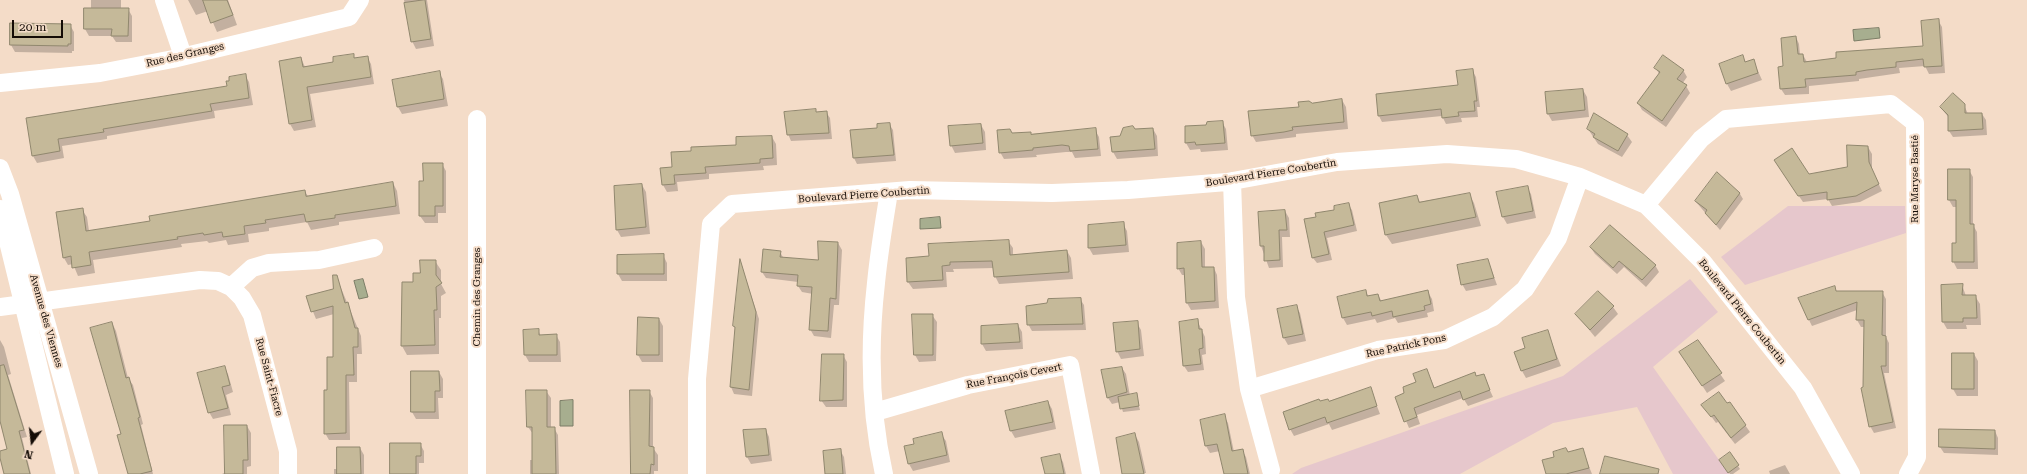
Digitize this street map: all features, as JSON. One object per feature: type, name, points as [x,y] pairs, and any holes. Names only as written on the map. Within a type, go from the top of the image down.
[{"type":"street","points":[[164,0],[183,56]]},
{"type":"street","name":"Rue des Granges","points":[[0,83],[100,73],[183,56],[349,16],[360,0]]},
{"type":"street","name":"Rue Maryse Bastié","points":[[1646,205],[1701,139],[1726,119],[1891,104],[1915,123],[1917,457],[1908,474]]},
{"type":"street","name":"Chemin des Granges","points":[[477,119],[478,474]]},
{"type":"street","name":"Boulevard Pierre Coubertin","points":[[697,474],[697,379],[711,224],[732,204],[910,190],[1052,193],[1112,191],[1232,181],[1337,162],[1447,154],[1516,158],[1580,177],[1646,205],[1703,262],[1803,388],[1851,474]]},
{"type":"street","name":"Avenue des Viennes","points":[[0,168],[10,194],[89,474]]},
{"type":"street","name":"Rue Patrick Pons","points":[[1249,389],[1378,350],[1444,340],[1493,317],[1525,288],[1558,238],[1580,177]]},
{"type":"street","points":[[1232,181],[1236,297],[1249,389],[1271,470]]},
{"type":"street","points":[[884,474],[878,447],[872,364],[876,283],[889,192]]},
{"type":"street","name":"Avenue des Viennes","points":[[0,209],[22,305],[65,474]]},
{"type":"street","points":[[231,287],[252,268],[269,263],[319,260],[374,248]]},
{"type":"street","name":"Rue Saint-Fiacre","points":[[0,307],[40,303],[200,280],[218,281],[231,287],[242,298],[252,315],[288,451],[288,474]]},
{"type":"street","name":"Rue François Cevert","points":[[875,412],[968,385],[1070,365],[1091,474]]},
{"type":"shaded area","points":[[1879,28],[1880,38],[1854,41],[1853,30]]},
{"type":"shaded area","points":[[1788,206],[1905,206],[1906,233],[1745,285],[1721,257]]},
{"type":"shaded area","points":[[940,217],[941,228],[920,229],[920,219]]},
{"type":"shaded area","points":[[363,279],[368,297],[359,299],[354,281]]},
{"type":"shaded area","points":[[1690,279],[1718,312],[1653,367],[1729,474],[1673,474],[1637,407],[1553,423],[1460,474],[1292,474],[1301,468],[1563,376]]},
{"type":"shaded area","points":[[573,400],[573,426],[560,426],[560,401]]},
{"type":"building","points":[[203,0],[227,0],[233,15],[211,23]]},
{"type":"building","points":[[425,0],[431,39],[411,42],[404,3]]},
{"type":"building","points":[[84,8],[129,8],[128,36],[111,36],[112,29],[84,29]]},
{"type":"building","points":[[1939,19],[1942,66],[1924,67],[1923,59],[1896,62],[1896,67],[1856,72],[1856,75],[1805,79],[1806,87],[1780,89],[1778,67],[1783,66],[1781,38],[1796,36],[1798,54],[1803,54],[1804,62],[1836,58],[1836,52],[1923,46],[1921,21]]},
{"type":"building","points":[[10,23],[71,24],[71,44],[68,44],[68,46],[10,45]]},
{"type":"building","points":[[354,54],[354,58],[368,56],[371,77],[307,87],[312,120],[289,124],[279,61],[301,57],[303,67],[333,62],[333,57]]},
{"type":"building","points":[[1663,55],[1684,70],[1677,79],[1687,85],[1662,121],[1637,103],[1660,72],[1654,68]]},
{"type":"building","points":[[1743,55],[1745,62],[1754,59],[1758,73],[1726,84],[1719,64]]},
{"type":"building","points":[[1473,69],[1477,101],[1474,101],[1475,111],[1458,112],[1459,116],[1442,118],[1441,109],[1378,116],[1376,94],[1458,85],[1456,71]]},
{"type":"building","points":[[440,71],[444,99],[397,107],[392,80]]},
{"type":"building","points":[[246,74],[249,98],[210,104],[212,111],[103,129],[104,132],[58,139],[60,151],[32,156],[26,118],[227,86],[226,81],[229,81],[229,77]]},
{"type":"building","points":[[1583,89],[1585,110],[1547,114],[1545,92]]},
{"type":"building","points":[[1953,93],[1965,104],[1965,113],[1982,113],[1983,129],[1948,131],[1948,115],[1940,107]]},
{"type":"building","points":[[1342,99],[1344,122],[1292,127],[1293,130],[1284,132],[1251,136],[1248,111],[1299,107],[1298,102],[1309,101],[1312,103]]},
{"type":"building","points":[[816,109],[816,112],[827,111],[829,133],[787,135],[784,112]]},
{"type":"building","points":[[1594,113],[1628,134],[1618,151],[1593,137],[1595,134],[1587,129]]},
{"type":"building","points":[[1223,121],[1225,143],[1196,145],[1195,142],[1185,143],[1185,126],[1206,125],[1207,122]]},
{"type":"building","points":[[890,123],[894,155],[853,158],[850,130],[877,128],[877,124]]},
{"type":"building","points":[[981,124],[983,143],[950,146],[948,126]]},
{"type":"building","points":[[1133,126],[1135,129],[1153,128],[1155,149],[1112,152],[1110,137],[1120,136],[1123,128]]},
{"type":"building","points":[[1096,128],[1098,149],[1070,151],[1069,146],[1062,145],[1033,148],[1033,150],[999,153],[997,130],[1010,129],[1012,133],[1031,132],[1031,134]]},
{"type":"building","points":[[772,136],[773,158],[760,159],[760,163],[705,167],[706,173],[674,175],[675,184],[662,185],[660,168],[672,167],[671,152],[691,151],[691,147],[736,145],[736,137]]},
{"type":"building","points":[[1847,145],[1868,146],[1869,162],[1879,184],[1856,196],[1827,200],[1827,192],[1798,196],[1774,160],[1792,148],[1809,174],[1847,167]]},
{"type":"building","points":[[423,163],[443,163],[443,206],[435,206],[435,216],[419,216],[419,181],[423,181]]},
{"type":"building","points":[[1948,169],[1970,169],[1970,224],[1974,224],[1974,262],[1952,262],[1952,243],[1956,243],[1956,200],[1948,200]]},
{"type":"building","points":[[1717,172],[1740,193],[1716,225],[1705,213],[1707,210],[1695,201]]},
{"type":"building","points":[[393,182],[396,206],[335,215],[335,218],[306,222],[304,214],[265,220],[266,223],[244,226],[245,234],[223,237],[222,232],[204,235],[203,233],[177,237],[178,239],[89,252],[91,265],[72,268],[71,256],[63,258],[56,212],[83,208],[86,231],[150,221],[149,216],[305,190],[306,196]]},
{"type":"building","points":[[642,184],[646,227],[616,230],[614,186]]},
{"type":"building","points":[[1528,186],[1533,211],[1502,217],[1496,192]]},
{"type":"building","points":[[1470,193],[1476,217],[1385,235],[1379,203],[1417,195],[1419,202]]},
{"type":"building","points":[[1349,203],[1354,225],[1324,232],[1329,254],[1312,258],[1304,219],[1316,217],[1315,213],[1334,210],[1334,206]]},
{"type":"building","points":[[1285,210],[1287,230],[1279,230],[1280,260],[1264,261],[1264,246],[1260,246],[1258,212]]},
{"type":"building","points":[[1124,222],[1126,245],[1088,248],[1088,225]]},
{"type":"building","points":[[1610,225],[1656,265],[1642,280],[1619,261],[1613,268],[1590,247]]},
{"type":"building","points":[[1009,240],[1010,255],[1067,250],[1069,272],[994,277],[992,261],[950,262],[950,265],[942,266],[943,280],[907,282],[906,258],[929,256],[928,244]]},
{"type":"building","points":[[818,241],[838,242],[836,299],[830,298],[828,331],[809,330],[812,287],[797,286],[798,275],[761,272],[763,249],[781,251],[780,257],[818,260]]},
{"type":"building","points":[[1201,241],[1202,267],[1214,267],[1215,301],[1186,303],[1184,268],[1177,269],[1177,243]]},
{"type":"building","points":[[664,254],[664,274],[617,274],[617,255]]},
{"type":"building","points":[[740,259],[756,312],[749,390],[730,387],[735,327],[733,326]]},
{"type":"building","points":[[1488,259],[1494,278],[1461,285],[1457,265]]},
{"type":"building","points":[[420,260],[436,260],[436,275],[442,283],[436,287],[437,310],[434,310],[435,345],[401,346],[402,282],[413,282],[413,273],[420,273]]},
{"type":"building","points":[[333,275],[337,275],[345,303],[348,302],[355,328],[358,328],[358,347],[353,347],[354,375],[346,375],[346,433],[324,434],[324,390],[327,390],[327,357],[333,357],[333,306],[311,312],[306,296],[333,289]]},
{"type":"building","points":[[1963,284],[1962,295],[1976,295],[1977,318],[1963,318],[1963,322],[1942,322],[1941,285]]},
{"type":"building","points":[[1835,286],[1836,291],[1883,291],[1882,335],[1886,336],[1886,366],[1881,366],[1893,422],[1869,427],[1861,388],[1863,387],[1864,320],[1856,320],[1857,302],[1808,320],[1798,298]]},
{"type":"building","points":[[1366,290],[1367,296],[1378,294],[1380,301],[1428,290],[1431,304],[1424,306],[1425,310],[1393,317],[1392,311],[1372,316],[1371,312],[1342,318],[1337,297]]},
{"type":"building","points":[[1598,291],[1614,306],[1590,330],[1575,314]]},
{"type":"building","points":[[1081,298],[1083,324],[1027,325],[1026,306],[1047,303],[1048,299]]},
{"type":"building","points":[[1297,305],[1303,334],[1283,338],[1277,309]]},
{"type":"building","points":[[912,314],[933,314],[933,355],[914,355]]},
{"type":"building","points":[[638,317],[659,318],[659,355],[637,355]]},
{"type":"building","points":[[1198,319],[1199,329],[1202,329],[1203,348],[1199,349],[1201,364],[1183,366],[1179,322]]},
{"type":"building","points":[[1138,321],[1140,349],[1116,352],[1113,323]]},
{"type":"building","points":[[112,322],[126,378],[129,377],[140,417],[138,418],[152,471],[140,474],[128,474],[117,435],[121,434],[90,328]]},
{"type":"building","points":[[1018,324],[1020,342],[981,344],[981,326]]},
{"type":"building","points":[[539,329],[539,335],[557,334],[557,355],[524,355],[523,330]]},
{"type":"building","points":[[1548,330],[1557,359],[1521,371],[1514,352],[1525,348],[1522,338]]},
{"type":"building","points":[[1698,340],[1722,373],[1702,386],[1679,352]]},
{"type":"building","points":[[1952,353],[1974,353],[1974,389],[1952,389]]},
{"type":"building","points":[[822,354],[844,354],[843,400],[820,401]]},
{"type":"building","points":[[4,365],[24,430],[19,431],[30,474],[4,474],[0,458],[0,451],[7,449],[0,421],[0,366]]},
{"type":"building","points":[[225,366],[230,385],[222,387],[228,408],[208,413],[197,373]]},
{"type":"building","points":[[1122,367],[1127,392],[1107,398],[1101,370]]},
{"type":"building","points":[[1427,369],[1434,388],[1475,372],[1476,376],[1484,374],[1490,390],[1463,400],[1460,391],[1414,408],[1417,417],[1404,422],[1395,397],[1404,393],[1403,387],[1416,382],[1413,374]]},
{"type":"building","points":[[411,371],[439,371],[440,391],[435,391],[435,412],[411,412]]},
{"type":"building","points":[[1371,387],[1377,406],[1327,423],[1325,417],[1289,430],[1283,412],[1319,399],[1320,401],[1328,399],[1329,401]]},
{"type":"building","points":[[526,390],[547,390],[547,427],[555,427],[556,474],[532,474],[532,427],[527,427]]},
{"type":"building","points":[[630,390],[650,390],[649,446],[654,447],[654,465],[651,464],[650,474],[631,474]]},
{"type":"building","points":[[1719,392],[1727,403],[1730,402],[1746,425],[1731,438],[1714,415],[1711,417],[1701,405]]},
{"type":"building","points":[[1137,393],[1139,406],[1120,409],[1118,397]]},
{"type":"building","points":[[1048,401],[1053,422],[1010,431],[1005,411]]},
{"type":"building","points":[[1225,414],[1232,451],[1243,449],[1248,474],[1224,474],[1217,444],[1205,446],[1200,420]]},
{"type":"building","points":[[224,425],[247,425],[248,460],[243,460],[243,474],[225,474]]},
{"type":"building","points":[[766,429],[769,455],[746,457],[743,430]]},
{"type":"building","points":[[1939,429],[1995,430],[1995,449],[1939,447]]},
{"type":"building","points":[[942,432],[947,455],[908,464],[904,446],[914,444],[913,439]]},
{"type":"building","points":[[1135,433],[1144,474],[1122,474],[1116,438]]},
{"type":"building","points":[[390,443],[421,443],[421,456],[416,456],[416,474],[390,474]]},
{"type":"building","points":[[337,447],[360,447],[361,474],[337,474]]},
{"type":"building","points":[[1566,448],[1568,452],[1583,448],[1589,468],[1566,474],[1546,474],[1542,460],[1554,457],[1553,452]]},
{"type":"building","points":[[841,449],[843,474],[825,474],[823,451]]},
{"type":"building","points":[[1730,452],[1739,465],[1728,473],[1719,460]]},
{"type":"building","points":[[1060,454],[1064,474],[1045,474],[1041,458]]},
{"type":"building","points":[[1605,456],[1659,469],[1658,474],[1600,474]]}]
